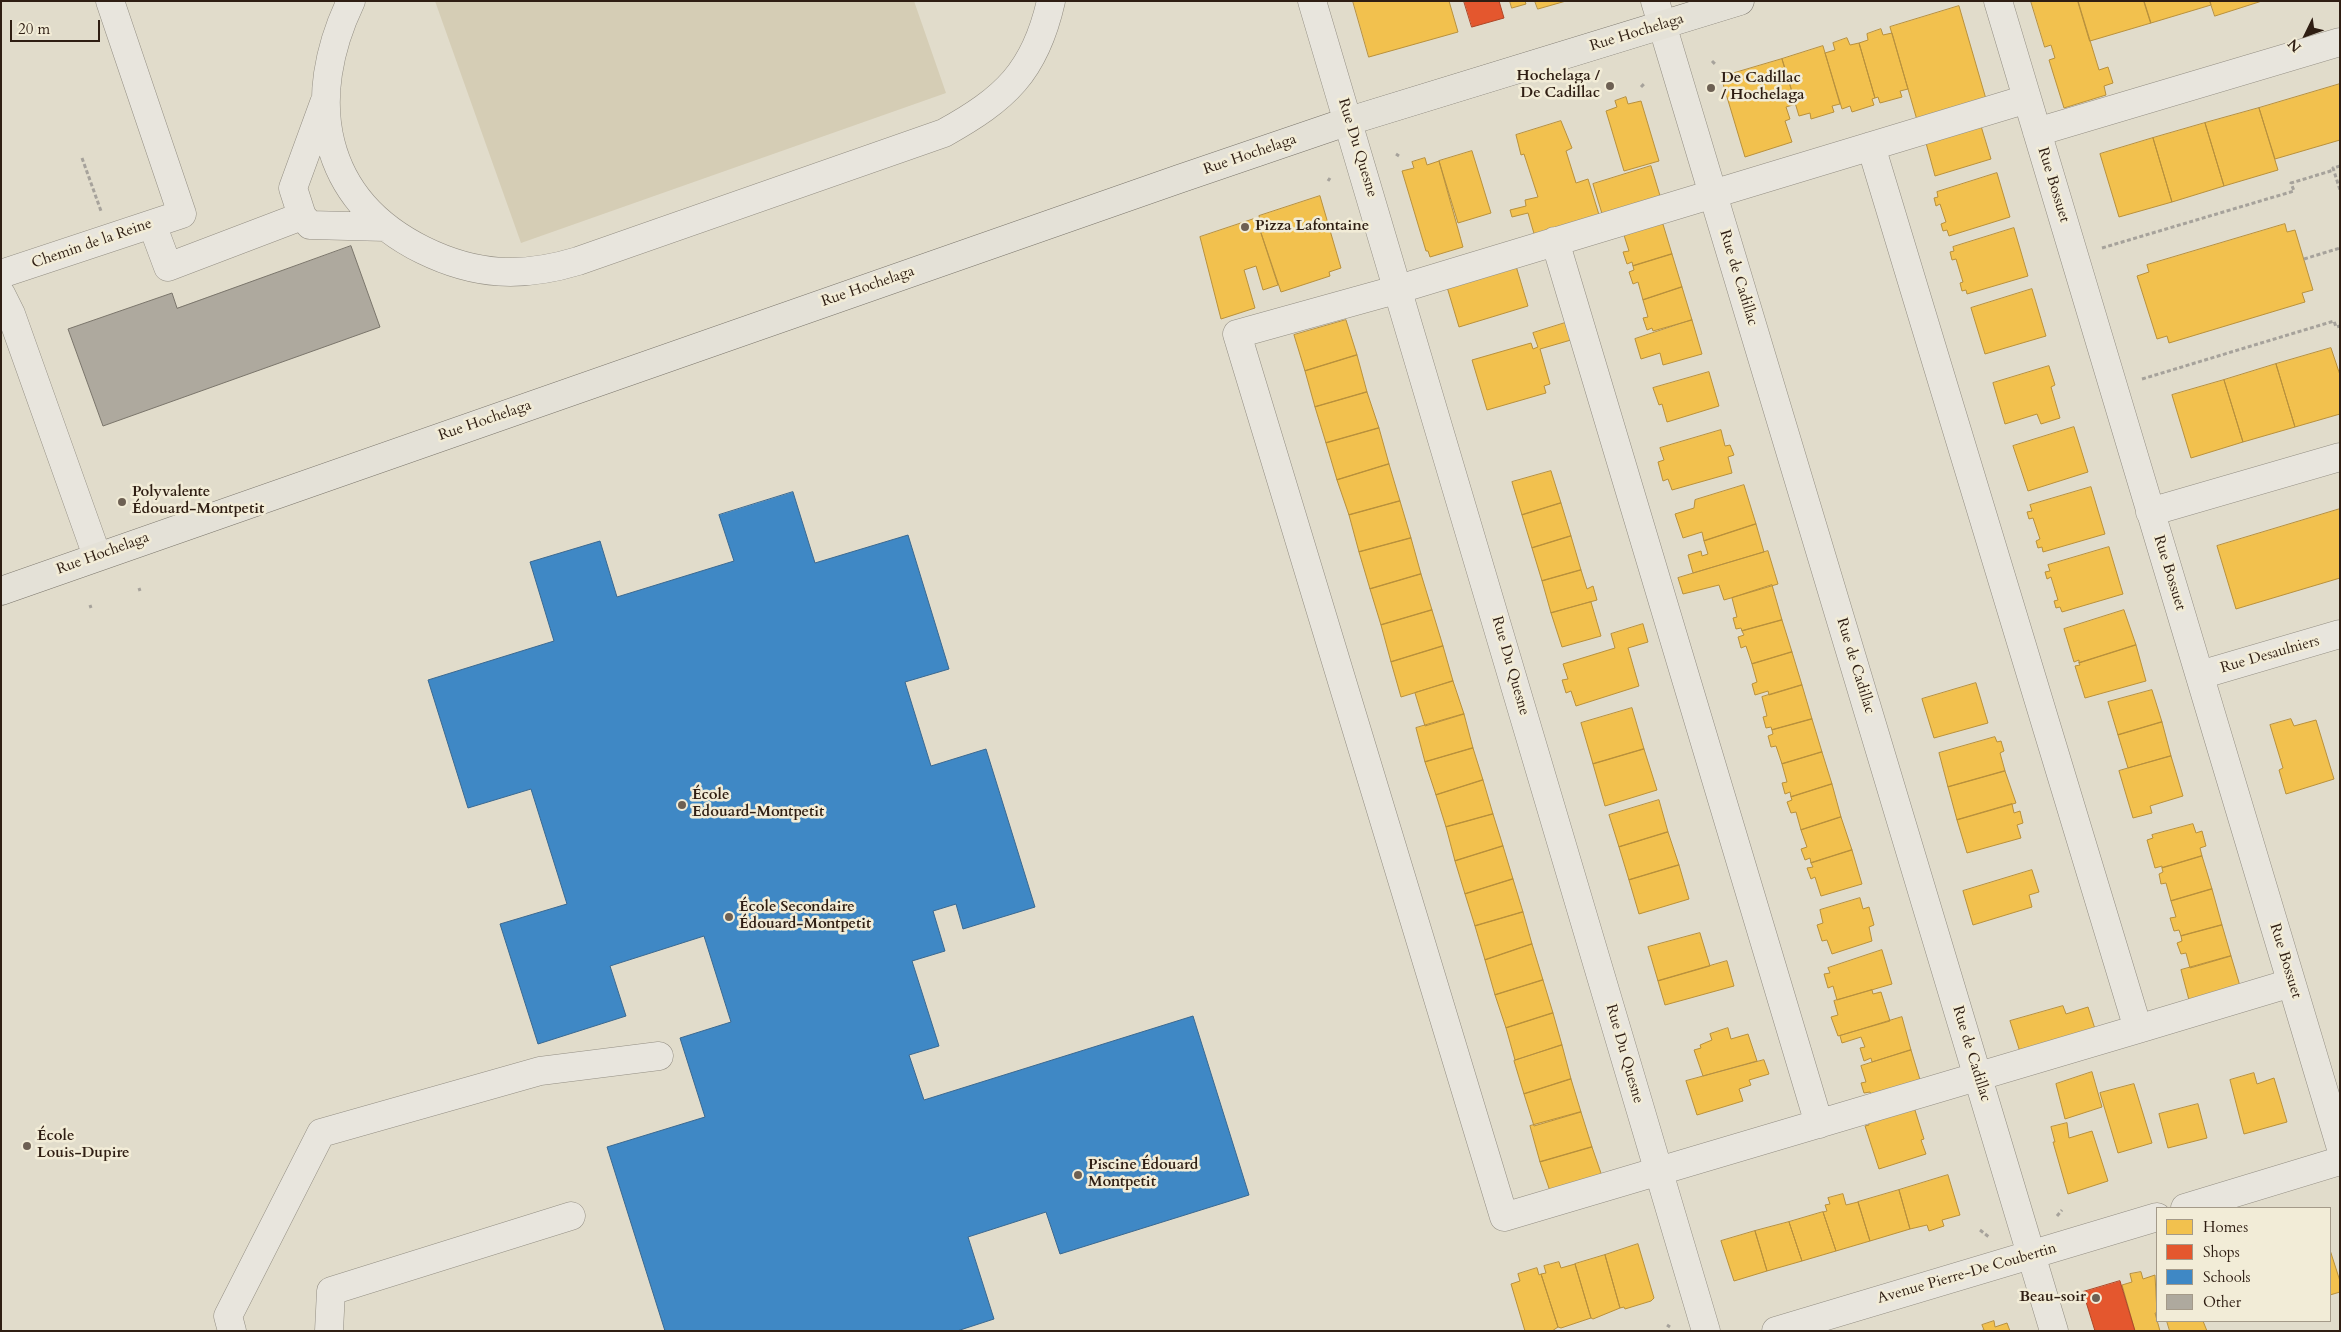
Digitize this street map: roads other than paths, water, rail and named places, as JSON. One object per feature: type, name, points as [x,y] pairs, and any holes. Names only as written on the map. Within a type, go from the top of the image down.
[{"type":"main road","name":"Rue Hochelaga","points":[[1,591],[1658,13],[1740,1]]},
{"type":"street","name":"Chemin de la Reine","points":[[1,274],[182,214],[110,1]]},
{"type":"street","points":[[352,1],[331,52],[326,95],[327,123],[333,152],[347,185],[365,210],[386,228],[411,244],[466,267],[500,272],[525,273],[578,262],[944,133],[998,100],[1017,78],[1035,51],[1051,1]]},
{"type":"street","name":"Rue Du Quesne","points":[[1312,1],[1399,289],[1706,1331]]},
{"type":"street","name":"Rue Bossuet","points":[[1998,1],[2340,1145]]},
{"type":"street","name":"Rue de Cadillac","points":[[1658,13],[2054,1331]]},
{"type":"street","points":[[2037,132],[2340,42]]},
{"type":"street","points":[[326,95],[293,188],[302,216],[310,225],[386,228]]},
{"type":"street","points":[[2027,98],[1399,289],[1237,334],[1504,1217],[2291,983]]},
{"type":"street","points":[[1871,146],[2138,1029]]},
{"type":"street","points":[[152,224],[168,266],[302,216]]},
{"type":"street","points":[[1555,241],[1819,1124]]},
{"type":"street","points":[[1,294],[11,314],[97,556]]},
{"type":"street","points":[[2150,512],[2340,457]]},
{"type":"street","name":"Rue Desaulniers","points":[[2200,675],[2340,634]]},
{"type":"street","points":[[232,1331],[228,1316],[321,1133],[540,1070],[659,1056]]},
{"type":"street","points":[[2188,1207],[2340,1161]]},
{"type":"street","points":[[328,1331],[331,1292],[571,1216]]},
{"type":"street","name":"Avenue Pierre-De Coubertin","points":[[1776,1331],[2156,1217]]},
{"type":"place","name":"Hochelaga / De Cadillac","points":[[1610,86]]},
{"type":"place","name":"De Cadillac / Hochelaga","points":[[1711,88]]},
{"type":"place","name":"Pizza Lafontaine","points":[[1245,227]]},
{"type":"place","name":"Polyvalente Édouard-Montpetit","points":[[122,502]]},
{"type":"place","name":"École Edouard-Montpetit","points":[[682,805]]},
{"type":"place","name":"École Secondaire Édouard-Montpetit","points":[[729,917]]},
{"type":"place","name":"École Louis-Dupire","points":[[27,1146]]},
{"type":"place","name":"Piscine Édouard Montpetit","points":[[1078,1175]]},
{"type":"place","name":"Beau-soir","points":[[2096,1298]]}]
